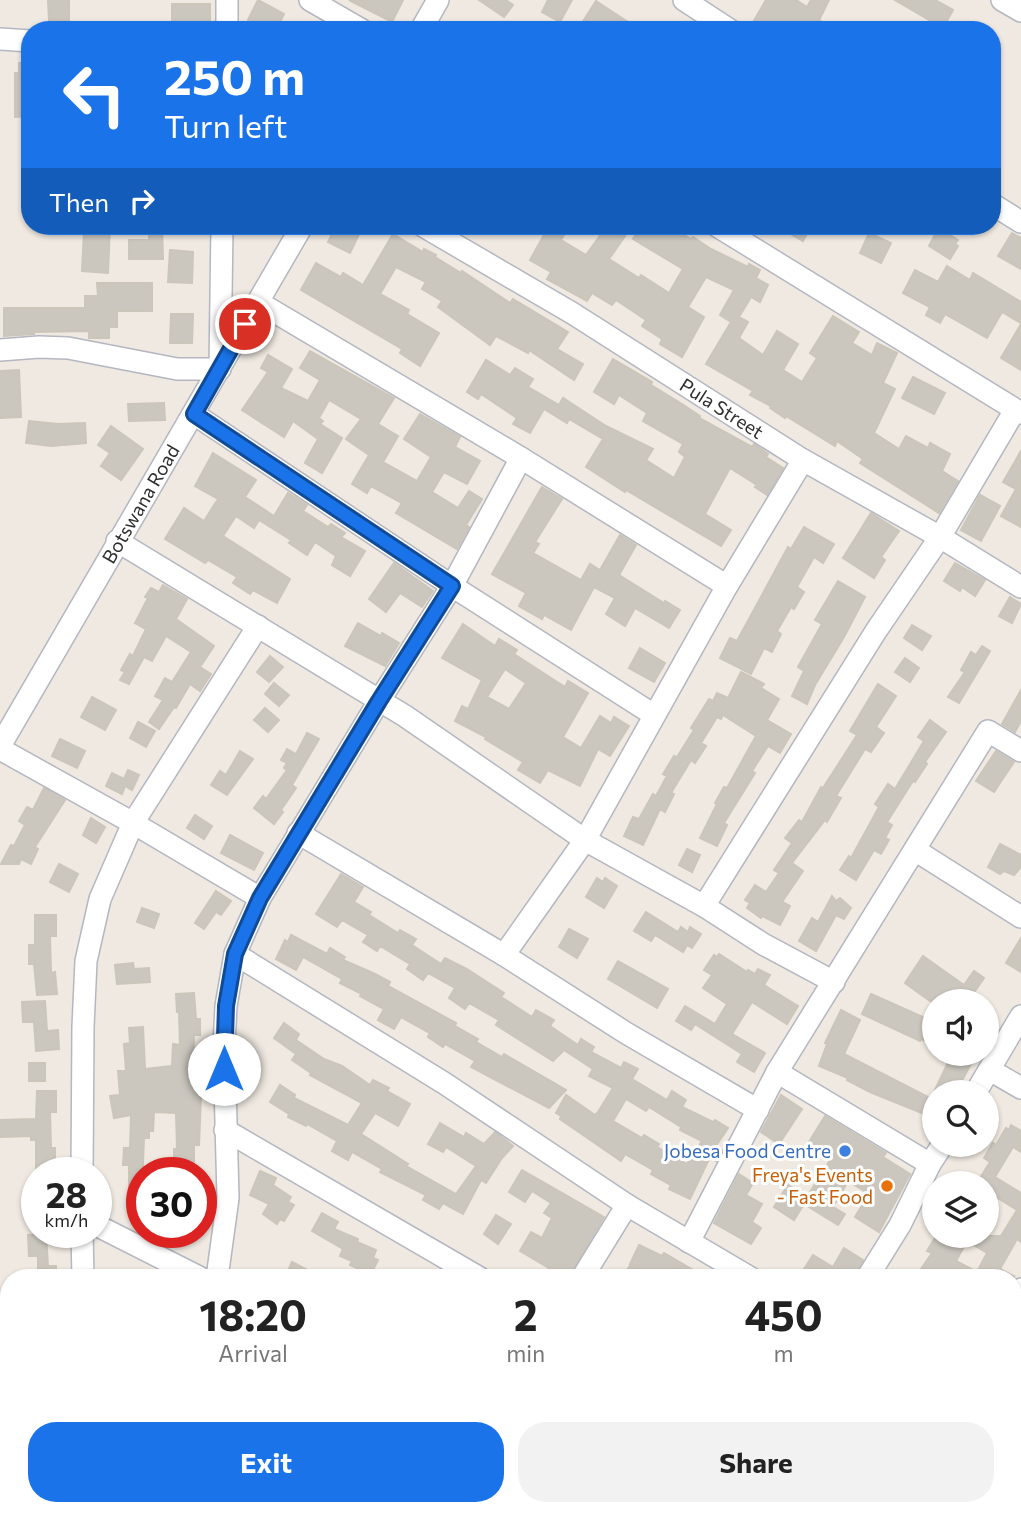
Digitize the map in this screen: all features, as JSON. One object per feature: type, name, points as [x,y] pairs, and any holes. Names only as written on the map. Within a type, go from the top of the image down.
[{"type":"street","points":[[226,21],[227,0]]},
{"type":"street","points":[[310,0],[346,21]]},
{"type":"street","points":[[426,21],[438,0]]},
{"type":"street","points":[[684,0],[716,21]]},
{"type":"street","points":[[1002,0],[1021,11]]},
{"type":"street","points":[[0,39],[21,40]]},
{"type":"street","points":[[1001,210],[1021,222]]},
{"type":"street","points":[[0,350],[68,348],[177,369],[220,369],[222,235]]},
{"type":"street","name":"Botswana Road","points":[[0,747],[297,235]]},
{"type":"street","name":"Pula Street","points":[[438,235],[572,313],[803,460],[940,537],[1021,587]]},
{"type":"street","points":[[704,906],[1018,411],[733,235]]},
{"type":"street","points":[[258,302],[521,458],[727,586]]},
{"type":"street","points":[[194,414],[452,586],[654,715]]},
{"type":"street","points":[[218,1269],[228,1198],[223,1045],[226,1006],[235,954],[260,898],[452,586],[521,458]]},
{"type":"street","points":[[503,955],[585,840],[727,586],[803,460]]},
{"type":"street","points":[[117,541],[435,736],[585,840],[704,906],[763,944],[834,982]]},
{"type":"street","points":[[82,1157],[86,961],[100,899],[132,823],[258,626]]},
{"type":"street","points":[[690,1242],[777,1072],[988,731],[1021,751]]},
{"type":"street","points":[[0,747],[260,898]]},
{"type":"street","points":[[298,833],[503,955],[626,1033],[758,1110]]},
{"type":"street","points":[[915,850],[1021,918]]},
{"type":"street","points":[[235,954],[444,1083],[627,1205],[736,1269]]},
{"type":"street","points":[[984,1080],[1021,1016]]},
{"type":"street","points":[[990,1070],[1021,1088]]},
{"type":"street","points":[[777,1072],[930,1164]]},
{"type":"street","points":[[225,1130],[461,1269]]},
{"type":"street","points":[[873,1269],[900,1225],[935,1157]]},
{"type":"street","points":[[588,1269],[627,1205]]},
{"type":"street","points":[[112,1233],[183,1269]]},
{"type":"street","points":[[82,1248],[83,1269]]},
{"type":"building","points":[[48,0],[69,0],[69,20],[49,20]]},
{"type":"building","points":[[258,0],[284,14],[280,21],[248,20]]},
{"type":"building","points":[[349,0],[403,0],[390,21]]},
{"type":"building","points":[[479,0],[506,0],[513,5],[504,17]]},
{"type":"building","points":[[548,0],[572,0],[561,21],[542,12]]},
{"type":"building","points":[[766,0],[796,0],[807,7],[811,0],[829,0],[820,21],[754,21]]},
{"type":"building","points":[[895,0],[935,0],[953,10],[947,21],[931,21]]},
{"type":"building","points":[[596,1],[626,21],[583,21]]},
{"type":"building","points":[[172,4],[210,4],[210,21],[172,21]]},
{"type":"building","points":[[21,63],[21,117],[15,117],[15,73],[19,73]]},
{"type":"building","points":[[1012,233],[1021,238],[1021,269],[998,256]]},
{"type":"building","points":[[84,235],[110,235],[108,273],[82,271]]},
{"type":"building","points":[[149,235],[162,235],[163,259],[129,259],[129,240],[149,240]]},
{"type":"building","points":[[332,235],[359,235],[350,253],[328,242]]},
{"type":"building","points":[[395,235],[423,252],[424,249],[436,255],[435,257],[461,273],[462,271],[510,303],[513,299],[568,332],[557,349],[583,364],[574,380],[529,350],[528,353],[496,336],[490,345],[438,307],[442,301],[422,289],[426,282],[396,267],[380,294],[409,310],[407,314],[439,333],[420,366],[400,353],[402,349],[301,290],[316,263],[341,277],[343,273],[363,285]]},
{"type":"building","points":[[544,235],[564,235],[561,240],[586,255],[600,235],[624,235],[609,259],[669,293],[683,269],[633,239],[635,235],[693,237],[748,267],[749,264],[760,270],[756,278],[768,285],[760,302],[751,297],[739,317],[748,322],[739,338],[763,355],[777,331],[798,344],[783,370],[802,382],[817,358],[810,353],[833,316],[859,332],[852,343],[872,355],[877,343],[897,353],[883,383],[895,389],[874,433],[899,449],[906,436],[928,448],[930,443],[950,454],[942,471],[958,481],[939,513],[860,463],[863,459],[837,441],[835,446],[786,416],[785,418],[770,408],[771,406],[750,395],[753,391],[706,364],[731,322],[720,315],[734,290],[706,277],[688,307],[704,317],[682,357],[660,344],[662,339],[642,326],[646,320],[616,300],[612,305],[592,293],[587,301],[547,279],[551,272],[530,260]]},
{"type":"building","points":[[793,235],[806,235],[803,241]]},
{"type":"building","points":[[868,235],[891,243],[881,263],[860,253]]},
{"type":"building","points":[[935,235],[950,235],[958,240],[955,244],[958,246],[950,259],[929,246]]},
{"type":"building","points":[[170,250],[193,252],[192,283],[168,282]]},
{"type":"building","points":[[947,266],[970,280],[973,273],[1021,302],[1021,323],[1002,312],[987,338],[945,314],[940,323],[926,315],[930,307],[903,293],[915,270],[938,282]]},
{"type":"building","points":[[97,283],[152,283],[152,311],[117,311],[117,327],[109,327],[109,338],[89,338],[89,331],[34,332],[4,336],[4,308],[85,308],[85,296],[98,296]]},
{"type":"building","points":[[171,314],[193,314],[192,343],[170,343]]},
{"type":"building","points":[[1021,324],[1021,370],[1001,358]]},
{"type":"building","points":[[310,351],[394,398],[378,424],[398,436],[383,462],[417,481],[431,457],[404,439],[420,414],[460,437],[455,447],[480,461],[467,484],[444,472],[432,492],[458,508],[469,491],[482,499],[466,525],[469,527],[457,549],[396,513],[402,503],[371,486],[367,493],[352,484],[369,455],[346,439],[361,419],[329,400],[319,418],[323,421],[320,424],[342,438],[322,473],[305,463],[318,439],[293,421],[284,437],[242,410],[268,372],[261,368],[268,355],[292,369],[281,388],[308,401],[320,380],[300,368]]},
{"type":"building","points":[[613,359],[652,382],[651,385],[700,416],[699,418],[752,447],[754,444],[768,454],[766,457],[783,468],[767,495],[755,487],[757,485],[730,468],[705,514],[731,530],[721,546],[586,467],[603,439],[569,419],[567,423],[544,409],[530,433],[513,424],[517,418],[481,394],[478,399],[467,392],[486,360],[510,375],[515,368],[533,379],[528,387],[559,405],[563,398],[606,426],[653,449],[646,460],[674,478],[685,457],[679,452],[683,444],[643,421],[647,413],[619,395],[614,404],[594,392]]},
{"type":"building","points":[[19,370],[21,417],[0,418],[0,371]]},
{"type":"building","points":[[913,377],[945,393],[934,414],[902,398]]},
{"type":"building","points":[[164,403],[165,420],[129,421],[128,404]]},
{"type":"building","points":[[29,421],[85,423],[86,443],[51,446],[26,443]]},
{"type":"building","points":[[111,426],[143,449],[121,480],[101,466],[110,453],[98,445]]},
{"type":"building","points":[[1021,451],[1021,527],[1001,516],[1016,489],[1003,482]]},
{"type":"building","points":[[213,453],[256,480],[245,497],[274,516],[288,493],[307,505],[303,511],[328,527],[331,524],[345,533],[341,537],[365,551],[350,576],[332,565],[336,556],[315,542],[307,555],[289,543],[291,540],[259,520],[254,528],[236,516],[223,536],[290,579],[277,603],[253,590],[250,594],[233,583],[237,577],[208,560],[205,563],[165,539],[184,508],[204,521],[218,499],[195,486]]},
{"type":"building","points":[[542,487],[562,499],[535,542],[539,544],[533,553],[581,580],[590,564],[600,570],[620,535],[636,545],[619,575],[680,610],[669,628],[635,608],[625,626],[606,614],[615,598],[594,587],[571,630],[544,615],[542,619],[519,606],[526,593],[492,574]]},
{"type":"building","points":[[980,495],[1000,506],[981,541],[961,530]]},
{"type":"building","points":[[871,513],[899,531],[881,557],[885,560],[874,578],[843,558]]},
{"type":"building","points":[[804,527],[834,544],[823,563],[814,557],[797,587],[804,592],[794,609],[791,607],[777,631],[781,634],[772,652],[764,648],[751,674],[720,658],[730,638],[737,641],[788,547],[791,549]]},
{"type":"building","points":[[394,563],[433,591],[422,607],[400,593],[386,612],[369,599]]},
{"type":"building","points":[[955,563],[985,580],[975,596],[962,587],[960,591],[944,581]]},
{"type":"building","points":[[838,581],[865,597],[807,704],[792,696],[804,671],[798,667],[822,624],[815,620]]},
{"type":"building","points":[[163,585],[187,599],[176,619],[214,646],[200,667],[211,674],[200,691],[190,684],[159,729],[149,722],[163,700],[155,696],[165,678],[172,682],[191,652],[166,636],[152,661],[144,657],[129,684],[120,680],[125,672],[121,670],[130,654],[133,656],[146,629],[135,623],[148,598],[145,597],[151,588],[159,592]]},
{"type":"building","points":[[1010,597],[1021,604],[1012,623],[999,616]]},
{"type":"building","points":[[358,623],[399,643],[385,666],[345,646]]},
{"type":"building","points":[[463,624],[495,646],[499,639],[517,650],[514,654],[565,687],[568,681],[588,693],[563,737],[581,748],[600,716],[611,723],[614,717],[629,726],[610,756],[598,749],[580,786],[548,770],[540,783],[518,770],[523,762],[485,739],[486,737],[455,721],[462,706],[468,709],[482,680],[442,658]],"holes":[[[505,669],[526,683],[509,709],[487,697]]]},
{"type":"building","points":[[912,625],[931,636],[922,650],[904,638]]},
{"type":"building","points":[[982,646],[990,651],[959,703],[948,697],[965,672],[961,670],[971,652],[976,655]]},
{"type":"building","points":[[640,648],[665,663],[654,682],[629,668]]},
{"type":"building","points":[[270,656],[283,667],[269,682],[257,672]]},
{"type":"building","points":[[905,658],[919,668],[910,682],[895,672]]},
{"type":"building","points":[[741,672],[764,684],[761,688],[779,699],[767,720],[791,734],[780,753],[768,746],[752,771],[755,773],[724,823],[727,825],[717,846],[700,838],[717,804],[715,803],[724,787],[727,788],[756,736],[723,715],[721,719],[717,717],[701,743],[706,746],[695,763],[691,760],[671,793],[674,794],[665,812],[660,809],[643,845],[624,836],[633,817],[639,819],[653,794],[656,796],[667,776],[663,774],[694,730],[691,728],[709,699],[713,701],[717,693],[728,698]]},
{"type":"building","points":[[274,683],[289,695],[279,706],[265,694]]},
{"type":"building","points":[[878,684],[896,696],[876,727],[884,733],[871,752],[865,749],[836,796],[841,798],[827,822],[825,820],[792,863],[803,871],[782,902],[790,906],[780,925],[762,916],[761,918],[747,908],[750,903],[745,900],[755,885],[766,892],[779,873],[774,870],[792,843],[785,838],[799,820],[802,822],[821,787],[823,788],[857,735],[850,731]]},
{"type":"building","points":[[1021,690],[1021,721],[1015,732],[1002,724]]},
{"type":"building","points":[[92,697],[116,710],[105,730],[81,717]]},
{"type":"building","points":[[265,708],[279,720],[268,732],[254,720]]},
{"type":"building","points":[[930,720],[946,732],[887,822],[892,825],[885,838],[889,840],[881,854],[874,850],[856,880],[840,870],[849,856],[851,858],[879,807],[875,804],[888,784],[895,789],[924,741],[918,737]]},
{"type":"building","points":[[138,722],[155,731],[146,747],[130,738]]},
{"type":"building","points":[[307,733],[319,739],[292,785],[296,788],[274,824],[254,808],[263,796],[266,799],[287,770],[284,768],[287,763],[281,760],[287,749],[296,754]]},
{"type":"building","points":[[60,739],[85,751],[77,768],[52,756]]},
{"type":"building","points":[[240,751],[253,759],[227,795],[211,785],[220,771],[226,775]]},
{"type":"building","points":[[996,751],[1014,762],[994,792],[976,781]]},
{"type":"building","points":[[128,770],[139,775],[132,790],[125,786],[122,794],[106,786],[112,773],[124,779]]},
{"type":"building","points":[[44,788],[65,800],[35,847],[38,849],[31,864],[21,859],[19,864],[1,864],[25,825],[19,821],[27,807],[33,810]]},
{"type":"building","points":[[195,815],[212,826],[204,839],[187,828]]},
{"type":"building","points":[[91,818],[105,827],[96,843],[83,835]]},
{"type":"building","points":[[230,835],[263,853],[254,870],[221,853]]},
{"type":"building","points":[[1000,844],[1021,855],[1021,867],[1014,875],[1004,871],[1000,874],[988,867]]},
{"type":"building","points":[[687,849],[700,855],[692,872],[679,865]]},
{"type":"building","points":[[59,864],[78,874],[69,892],[50,882]]},
{"type":"building","points":[[341,874],[363,887],[354,902],[398,933],[400,930],[416,939],[412,945],[441,964],[445,958],[467,969],[504,993],[501,997],[532,1017],[536,1010],[554,1020],[550,1026],[578,1045],[581,1039],[594,1047],[591,1052],[621,1068],[624,1062],[638,1069],[632,1079],[667,1100],[672,1091],[686,1100],[682,1107],[728,1128],[716,1146],[722,1150],[716,1161],[710,1157],[690,1199],[669,1189],[671,1185],[651,1174],[653,1170],[625,1154],[621,1161],[560,1119],[561,1116],[556,1113],[566,1095],[595,1115],[598,1112],[613,1088],[589,1076],[593,1069],[564,1050],[553,1061],[496,1025],[499,1020],[469,1003],[465,1009],[449,998],[455,988],[428,973],[423,980],[407,969],[410,964],[380,946],[377,951],[363,942],[368,935],[342,920],[337,927],[316,914]],"holes":[[[626,1099],[646,1111],[649,1107],[681,1127],[680,1130],[702,1141],[687,1164],[657,1147],[659,1144],[644,1135],[642,1138],[613,1121]]]},
{"type":"building","points":[[597,878],[603,882],[605,878],[617,886],[604,908],[586,897]]},
{"type":"building","points":[[216,891],[231,901],[221,915],[216,912],[204,929],[195,923]]},
{"type":"building","points":[[832,896],[836,901],[840,898],[851,908],[844,919],[836,915],[816,951],[799,941],[812,918],[818,922]]},
{"type":"building","points":[[142,908],[159,914],[154,928],[137,922]]},
{"type":"building","points":[[646,912],[678,932],[681,927],[688,932],[690,927],[701,934],[692,948],[687,945],[683,952],[655,935],[651,941],[634,931]]},
{"type":"building","points":[[35,915],[56,915],[56,936],[50,936],[51,973],[55,972],[57,994],[37,995],[34,964],[29,964],[29,945],[35,945]]},
{"type":"building","points":[[569,929],[588,939],[577,958],[559,947]]},
{"type":"building","points":[[291,935],[327,954],[330,948],[345,957],[343,960],[390,982],[388,986],[456,1023],[455,1026],[478,1039],[476,1042],[502,1057],[504,1054],[566,1090],[549,1108],[471,1067],[475,1061],[445,1044],[443,1047],[428,1037],[430,1033],[401,1017],[394,1029],[378,1020],[384,1009],[340,983],[342,979],[303,957],[296,970],[276,959],[285,940],[288,942]]},
{"type":"building","points":[[1021,938],[1021,972],[1006,963]]},
{"type":"building","points":[[719,954],[747,972],[748,970],[755,974],[758,969],[770,975],[764,985],[798,1006],[787,1024],[752,1002],[732,1034],[765,1053],[754,1072],[737,1062],[742,1054],[695,1024],[691,1030],[676,1021],[685,1006],[715,1024],[727,1004],[703,988],[712,975],[704,970],[714,955],[717,957]]},
{"type":"building","points":[[923,956],[964,985],[974,971],[984,978],[976,989],[922,989],[922,995],[905,983]]},
{"type":"building","points":[[618,961],[668,989],[657,1008],[608,979]]},
{"type":"building","points":[[133,963],[134,969],[149,968],[150,982],[117,984],[115,965]]},
{"type":"building","points":[[194,993],[196,1019],[200,1019],[200,1035],[194,1035],[193,1072],[200,1072],[199,1145],[194,1145],[194,1157],[174,1157],[174,1149],[177,1149],[176,1113],[154,1112],[153,1131],[149,1131],[149,1138],[144,1138],[143,1157],[126,1157],[126,1165],[123,1165],[124,1148],[130,1148],[131,1115],[114,1118],[110,1096],[120,1095],[118,1071],[126,1071],[124,1044],[130,1043],[129,1028],[143,1027],[145,1069],[172,1066],[173,1044],[180,1045],[176,994]]},
{"type":"building","points":[[871,994],[922,1017],[922,1039],[920,1041],[862,1014]]},
{"type":"building","points":[[45,1001],[47,1031],[58,1030],[59,1049],[36,1051],[34,1022],[23,1022],[22,1002]]},
{"type":"building","points":[[841,1010],[860,1020],[844,1054],[922,1094],[922,1113],[870,1092],[847,1080],[848,1078],[819,1066],[827,1044],[825,1043]]},
{"type":"building","points":[[284,1023],[299,1034],[296,1040],[324,1059],[342,1066],[370,1085],[373,1080],[389,1088],[387,1091],[410,1104],[398,1126],[375,1113],[361,1134],[408,1164],[406,1166],[456,1194],[476,1166],[446,1147],[443,1152],[428,1144],[440,1123],[464,1137],[466,1133],[484,1144],[495,1132],[513,1146],[486,1183],[481,1180],[463,1214],[443,1203],[439,1209],[423,1200],[426,1195],[380,1172],[382,1169],[352,1152],[348,1160],[332,1151],[337,1141],[288,1117],[289,1114],[270,1102],[280,1085],[295,1095],[294,1098],[348,1125],[362,1103],[310,1075],[311,1073],[292,1060],[296,1054],[274,1038]]},
{"type":"building","points":[[29,1063],[45,1063],[45,1081],[29,1081]]},
{"type":"building","points":[[946,1066],[970,1066],[962,1080],[940,1080]]},
{"type":"building","points":[[37,1091],[56,1091],[56,1112],[50,1112],[51,1148],[55,1148],[55,1157],[36,1157],[36,1140],[31,1140],[31,1136],[0,1137],[0,1120],[36,1119]]},
{"type":"building","points":[[781,1095],[802,1109],[779,1144],[761,1132]]},
{"type":"building","points":[[825,1116],[886,1153],[883,1157],[910,1174],[879,1232],[855,1217],[869,1194],[848,1181],[833,1207],[845,1214],[838,1225],[804,1204],[794,1220],[774,1207],[788,1185],[807,1197],[832,1157],[809,1142]]},
{"type":"building","points":[[1011,1125],[1021,1131],[1021,1152],[1013,1147],[999,1171],[984,1171],[990,1162],[985,1157],[999,1157],[999,1140]]},
{"type":"building","points":[[522,1170],[604,1217],[573,1269],[550,1269],[520,1251],[531,1232],[542,1238],[552,1218],[544,1213],[551,1203],[532,1191],[525,1202],[509,1192]]},
{"type":"building","points":[[260,1171],[276,1178],[273,1185],[291,1197],[288,1202],[294,1205],[284,1221],[280,1219],[277,1224],[263,1214],[269,1204],[250,1195]]},
{"type":"building","points":[[739,1174],[753,1183],[746,1195],[762,1204],[752,1222],[761,1228],[751,1244],[714,1223]]},
{"type":"building","points":[[999,1179],[1021,1193],[1021,1242],[1017,1239],[1000,1269],[979,1269],[987,1253],[979,1248],[999,1248],[999,1236],[1017,1210],[999,1199]]},
{"type":"building","points":[[322,1213],[338,1222],[334,1229],[376,1250],[373,1258],[378,1260],[374,1269],[359,1269],[350,1265],[352,1261],[340,1256],[343,1249],[312,1231]]},
{"type":"building","points":[[496,1215],[511,1224],[498,1244],[484,1234]]},
{"type":"building","points":[[639,1245],[662,1256],[664,1253],[692,1269],[628,1269]]},
{"type":"building","points":[[29,1248],[47,1248],[48,1266],[56,1266],[56,1269],[38,1269],[38,1256],[29,1256]]},
{"type":"building","points":[[844,1248],[863,1260],[858,1269],[804,1269],[813,1255],[833,1267]]},
{"type":"building","points":[[929,1248],[963,1248],[956,1261],[971,1269],[921,1269],[932,1253],[927,1251]]},
{"type":"building","points":[[292,1262],[306,1269],[289,1269]]},
{"type":"place","name":"Jobesa Food Centre","points":[[845,1151]]},
{"type":"place","name":"Freya's Events - Fast Food","points":[[887,1186]]},
{"type":"route","points":[[224,1069],[226,1006],[235,954],[260,898],[452,586],[194,414],[245,324]]}]
